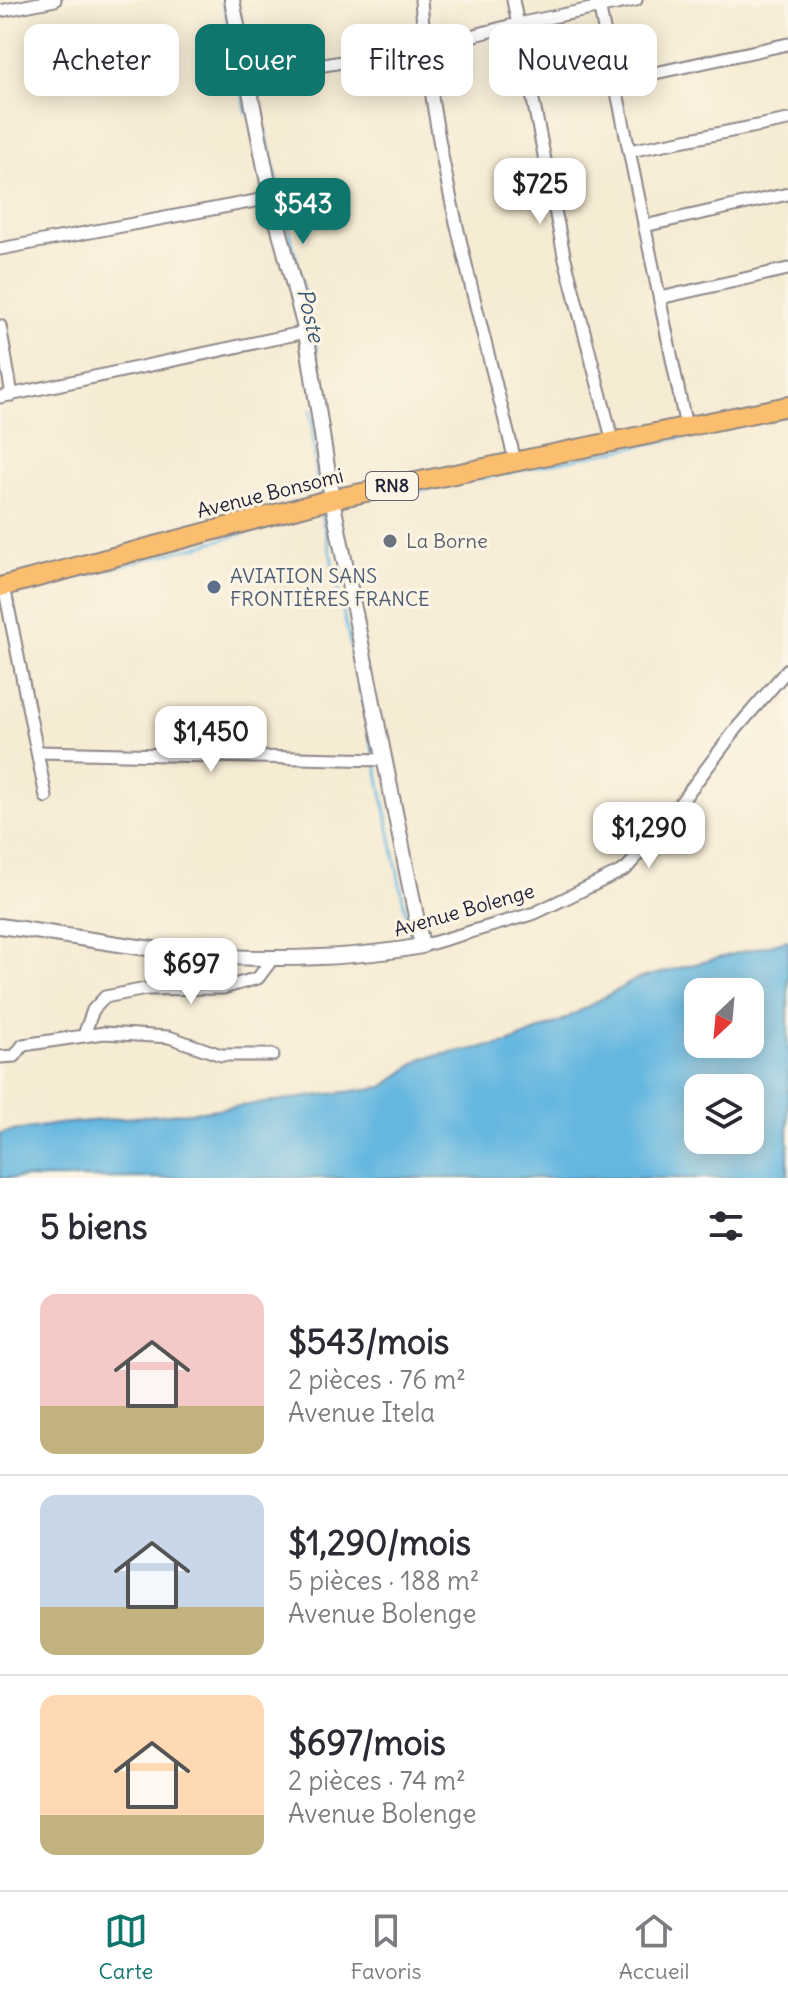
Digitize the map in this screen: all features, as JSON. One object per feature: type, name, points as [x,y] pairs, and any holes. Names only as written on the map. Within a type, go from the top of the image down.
[{"type":"main road","name":"Avenue Bonsomi","points":[[2,586],[332,499],[788,406]]},
{"type":"street","points":[[0,11],[55,0]]},
{"type":"street","points":[[232,0],[237,24]]},
{"type":"street","points":[[421,0],[423,24]]},
{"type":"street","points":[[513,0],[517,24],[598,4],[636,0]]},
{"type":"street","points":[[598,4],[602,24]]},
{"type":"street","points":[[657,73],[788,44]]},
{"type":"street","points":[[251,96],[271,198],[306,332],[332,499],[422,946]]},
{"type":"street","points":[[433,96],[448,185],[515,461]]},
{"type":"street","points":[[532,96],[564,255],[613,442]]},
{"type":"street","points":[[617,96],[686,427]]},
{"type":"street","points":[[629,151],[788,120]]},
{"type":"street","points":[[644,226],[788,194]]},
{"type":"street","points":[[0,249],[271,198]]},
{"type":"street","points":[[660,298],[788,269]]},
{"type":"street","points":[[0,326],[6,396],[306,332]]},
{"type":"street","points":[[2,586],[46,797]]},
{"type":"street","name":"Avenue Bolenge","points":[[0,926],[190,953],[273,958],[384,953],[422,946],[535,913],[626,869],[737,728],[788,669]]},
{"type":"street","points":[[38,752],[384,760]]},
{"type":"street","points":[[84,1035],[93,1010],[105,997],[146,989],[223,988],[258,978],[273,958]]},
{"type":"street","points":[[0,1057],[15,1056],[23,1045],[104,1033],[169,1037],[221,1055],[273,1055]]},
{"type":"water","points":[[788,940],[788,1178],[0,1178],[0,1133],[383,1087],[423,1058],[508,1043],[563,1020],[637,979]]},
{"type":"waterway","name":"Poste","points":[[223,0],[247,114]]},
{"type":"waterway","points":[[261,114],[317,356]]},
{"type":"waterway","name":"Poste","points":[[311,410],[318,494]]},
{"type":"waterway","points":[[399,495],[788,415]]},
{"type":"waterway","name":"Poste","points":[[321,510],[374,755]]},
{"type":"waterway","points":[[0,596],[203,545],[298,517]]},
{"type":"waterway","name":"Poste","points":[[376,762],[410,935]]},
{"type":"waterway","points":[[424,920],[427,932]]},
{"type":"place","name":"La Borne","points":[[390,541]]},
{"type":"place","name":"AVIATION SANS FRONTIÈRES FRANCE","points":[[214,587]]}]
